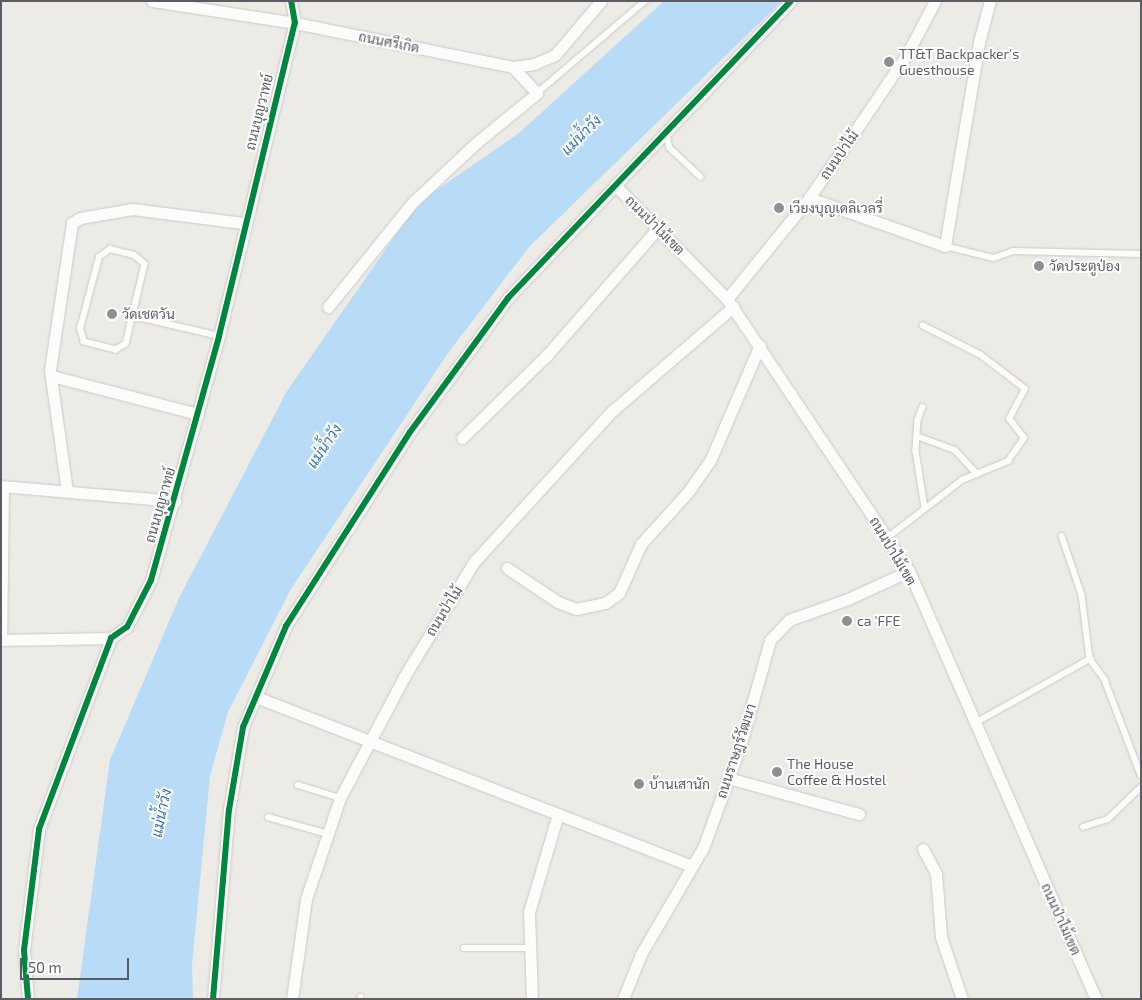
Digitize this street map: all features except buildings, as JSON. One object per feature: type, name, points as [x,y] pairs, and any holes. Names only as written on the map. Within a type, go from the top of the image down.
[{"type":"street","name":"ถนนศรีเกิด","points":[[152,1],[295,23],[513,67],[534,64],[555,55],[601,1]]},
{"type":"street","name":"ถนนบุญวาทย์","points":[[28,999],[24,950],[39,829],[111,638],[127,627],[151,580],[175,502],[219,336],[244,223],[295,23],[291,1]]},
{"type":"street","points":[[213,999],[229,810],[243,727],[286,626],[410,432],[508,298],[792,1]]},
{"type":"street","name":"ถนนป่าไม้","points":[[292,999],[306,899],[340,798],[404,677],[474,562],[612,411],[730,302],[809,198],[907,54],[935,1]]},
{"type":"street","points":[[809,198],[945,246],[979,42],[990,1]]},
{"type":"street","points":[[328,307],[413,202],[476,143],[537,93],[513,67]]},
{"type":"street","name":"ถนนป่าไม้เขต","points":[[615,185],[730,302],[909,571],[1096,999]]},
{"type":"street","points":[[67,491],[50,370],[72,223],[80,218],[132,209],[244,223]]},
{"type":"street","points":[[462,438],[547,355],[658,228]]},
{"type":"street","points":[[507,568],[558,602],[576,608],[605,603],[619,594],[641,544],[688,492],[710,461],[760,345]]},
{"type":"street","points":[[52,376],[198,414]]},
{"type":"street","points":[[111,638],[1,640],[2,487],[67,491],[175,502]]},
{"type":"street","name":"ถนนราษฎร์วัฒนา","points":[[623,999],[641,954],[703,848],[728,778],[770,640],[789,620],[848,599],[909,571]]},
{"type":"street","points":[[256,697],[691,866]]},
{"type":"street","points":[[728,778],[859,814]]},
{"type":"street","points":[[532,999],[529,912],[558,814]]},
{"type":"street","points":[[924,849],[936,873],[941,937],[962,999]]},
{"type":"lane","points":[[537,93],[645,1]]},
{"type":"lane","points":[[666,132],[670,148],[701,177]]},
{"type":"lane","points":[[945,246],[994,258],[1012,251],[1141,254]]},
{"type":"lane","points":[[105,250],[144,260],[146,270],[134,316],[126,344],[121,350],[84,342],[81,336],[87,298],[99,257],[105,250]]},
{"type":"lane","points":[[134,316],[219,336]]},
{"type":"lane","points":[[887,538],[962,480],[1008,461],[1023,442],[1023,434],[1009,419],[1025,389],[980,355],[923,326]]},
{"type":"lane","points":[[923,407],[917,436],[925,508]]},
{"type":"lane","points":[[917,436],[955,450],[977,474]]},
{"type":"lane","points":[[1062,536],[1082,595],[1090,659],[1105,680],[1141,775]]},
{"type":"lane","points":[[975,723],[1090,659]]},
{"type":"lane","points":[[298,785],[340,798]]},
{"type":"lane","points":[[1083,826],[1108,819],[1141,787]]},
{"type":"lane","points":[[268,816],[328,834]]},
{"type":"lane","points":[[464,948],[530,948]]},
{"type":"water","name":"แม่น้ำวัง","points":[[664,1],[782,1],[530,246],[448,353],[291,589],[228,712],[210,776],[192,965],[193,999],[77,999],[110,760],[179,598],[287,391],[418,203],[519,133]]},
{"type":"cycle path","points":[[28,999],[24,950],[39,829],[111,638],[127,627],[151,580],[219,336],[295,23],[291,1]]},
{"type":"cycle path","points":[[213,999],[229,810],[243,727],[286,626],[410,432],[508,298],[791,1]]},
{"type":"place","name":"TT&T Backpacker's Guesthouse","points":[[889,62]]},
{"type":"place","name":"เวียงบุญเดลิเวลรี่","points":[[779,208]]},
{"type":"place","name":"วัดประตูป่อง","points":[[1039,266]]},
{"type":"place","name":"วัดเชตวัน","points":[[112,314]]},
{"type":"place","name":"ca 'FFE","points":[[847,621]]},
{"type":"place","name":"The House Coffee & Hostel","points":[[777,772]]},
{"type":"place","name":"บ้านเสานัก","points":[[639,784]]}]
